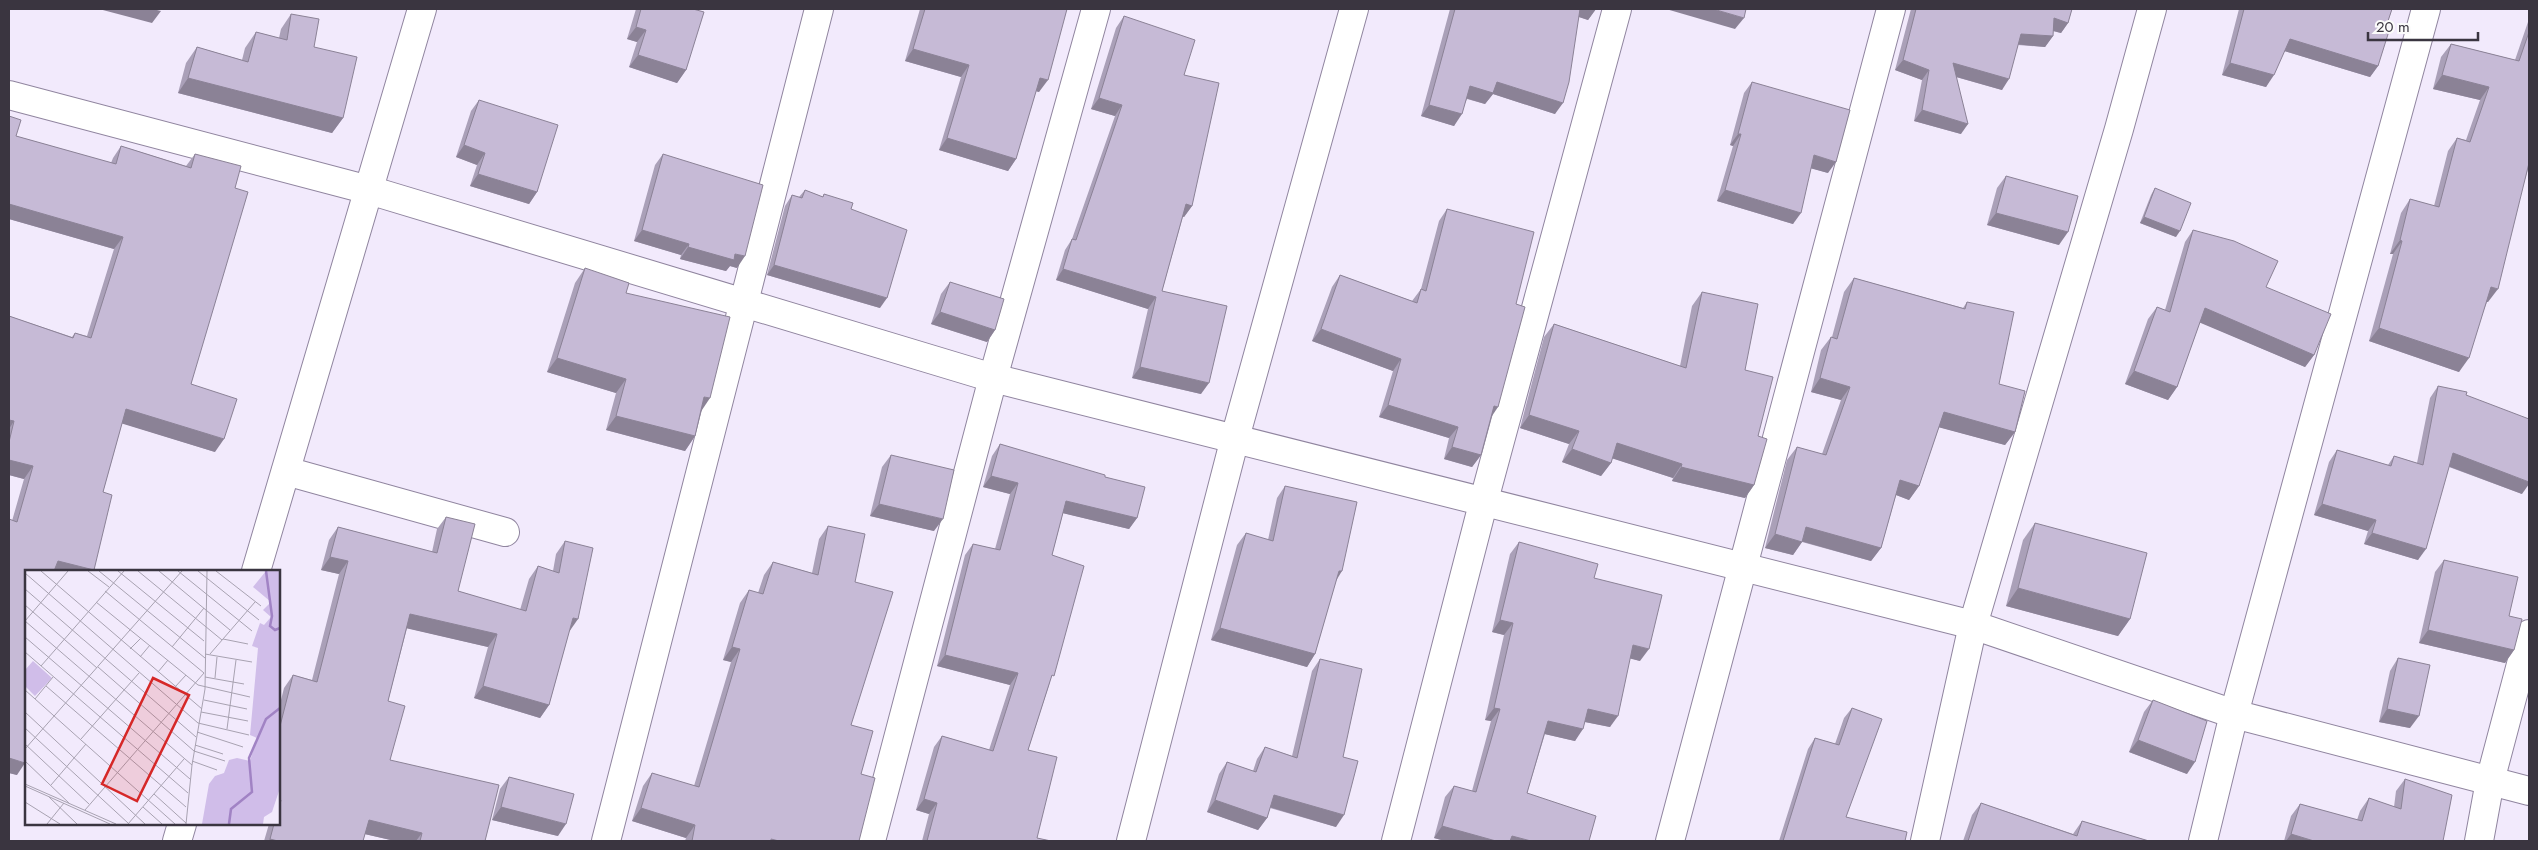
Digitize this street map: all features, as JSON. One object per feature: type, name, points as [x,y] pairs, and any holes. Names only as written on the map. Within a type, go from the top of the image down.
[{"type":"street","points":[[256,570],[422,9]]},
{"type":"street","points":[[606,841],[819,9]]},
{"type":"street","points":[[871,841],[993,378],[1096,9]]},
{"type":"street","points":[[1131,841],[1235,438],[1354,9]]},
{"type":"street","points":[[1396,841],[1484,500],[1617,9]]},
{"type":"street","points":[[1670,841],[1891,9]]},
{"type":"street","points":[[1925,841],[1972,625],[2116,139],[2152,9]]},
{"type":"street","points":[[2203,841],[2234,714],[2426,9]]},
{"type":"street","points":[[9,95],[369,190],[993,378],[1484,500],[1972,625],[2234,714],[2529,790]]},
{"type":"street","points":[[286,471],[505,532]]},
{"type":"street","points":[[2479,841],[2490,781],[2529,634]]},
{"type":"street","points":[[177,841],[182,825]]},
{"type":"building","points":[[641,9],[693,9],[704,12],[686,70],[638,55],[646,30],[636,27]]},
{"type":"building","points":[[925,9],[1067,9],[1048,80],[1040,78],[1016,159],[947,138],[969,65],[913,49]]},
{"type":"building","points":[[1455,9],[1580,9],[1569,82],[1563,103],[1497,82],[1493,93],[1470,86],[1462,114],[1429,105]]},
{"type":"building","points":[[1713,9],[1746,9],[1744,18]]},
{"type":"building","points":[[1916,9],[2072,9],[2068,23],[2054,18],[2053,36],[2021,34],[2009,79],[1953,63],[1968,124],[1922,110],[1929,70],[1903,60]]},
{"type":"building","points":[[2244,9],[2392,9],[2385,30],[2389,31],[2378,66],[2290,39],[2274,75],[2230,63]]},
{"type":"building","points":[[291,14],[319,19],[314,47],[357,57],[343,118],[188,78],[197,47],[248,62],[256,32],[287,40]]},
{"type":"building","points":[[1124,16],[1195,40],[1184,75],[1219,83],[1192,206],[1186,204],[1162,291],[1227,306],[1209,383],[1140,367],[1156,297],[1063,269],[1072,239],[1076,240],[1122,105],[1099,98]]},
{"type":"building","points":[[2529,32],[2529,163],[2498,289],[2491,287],[2469,358],[2379,328],[2402,241],[2400,240],[2410,199],[2439,207],[2457,138],[2470,142],[2489,87],[2442,75],[2451,44],[2519,61]]},
{"type":"building","points":[[1752,82],[1850,110],[1836,162],[1814,155],[1801,213],[1725,190],[1741,134],[1738,134]]},
{"type":"building","points":[[479,100],[558,125],[537,192],[478,174],[485,153],[464,145]]},
{"type":"building","points":[[9,116],[21,120],[16,136],[116,164],[121,146],[191,168],[195,154],[241,166],[235,188],[248,192],[191,384],[237,399],[224,439],[126,409],[103,492],[112,495],[94,570],[58,561],[54,570],[25,570],[25,763],[9,758],[9,519],[17,522],[33,466],[9,460],[9,442],[14,421],[9,420],[9,316],[73,338],[75,333],[91,338],[123,237],[9,204]]},
{"type":"building","points":[[663,154],[763,185],[745,256],[735,254],[734,260],[688,247],[689,244],[642,230]]},
{"type":"building","points":[[2006,176],[2078,196],[2068,232],[1996,213]]},
{"type":"building","points":[[2155,188],[2191,203],[2180,231],[2144,217]]},
{"type":"building","points":[[805,190],[823,197],[824,194],[853,203],[851,209],[907,230],[887,298],[774,265],[792,195],[802,198]]},
{"type":"building","points":[[1447,209],[1534,232],[1516,304],[1525,307],[1498,407],[1494,406],[1481,455],[1452,447],[1458,427],[1388,405],[1401,359],[1321,329],[1340,275],[1417,303],[1421,289],[1426,291]]},
{"type":"building","points":[[2193,230],[2234,241],[2278,261],[2266,287],[2331,314],[2314,355],[2205,308],[2177,387],[2134,371],[2157,307],[2170,312]]},
{"type":"building","points":[[585,268],[629,283],[626,293],[730,317],[710,398],[704,397],[695,436],[616,416],[626,379],[557,358]]},
{"type":"building","points":[[1854,278],[1965,309],[1967,302],[2014,312],[1999,384],[2025,391],[2015,432],[1944,412],[1919,486],[1900,480],[1881,548],[1806,527],[1802,542],[1775,534],[1797,447],[1826,455],[1850,387],[1820,378],[1831,337],[1837,339]]},
{"type":"building","points":[[950,282],[1004,299],[995,330],[940,312]]},
{"type":"building","points":[[1702,292],[1758,304],[1745,370],[1773,377],[1758,436],[1767,439],[1754,485],[1681,467],[1682,464],[1617,443],[1611,463],[1572,449],[1579,431],[1529,415],[1554,324],[1686,368]]},
{"type":"building","points":[[2438,386],[2467,392],[2466,395],[2529,419],[2529,482],[2453,453],[2426,549],[2372,533],[2376,520],[2322,504],[2337,450],[2391,466],[2394,456],[2423,465]]},
{"type":"building","points":[[1000,444],[1105,475],[1105,477],[1145,487],[1137,518],[1066,501],[1052,555],[1084,566],[1054,676],[1052,675],[1028,750],[1057,757],[1037,838],[1051,841],[927,841],[937,803],[924,799],[942,736],[993,751],[1018,673],[945,655],[973,544],[1000,550],[1018,483],[991,476]]},
{"type":"building","points":[[891,455],[954,470],[943,519],[879,504]]},
{"type":"building","points":[[1285,486],[1357,502],[1342,571],[1339,571],[1315,654],[1220,628],[1246,533],[1273,541]]},
{"type":"building","points":[[446,517],[475,524],[458,591],[526,611],[538,566],[559,573],[565,541],[593,548],[578,619],[573,618],[549,705],[483,686],[497,634],[410,614],[388,701],[405,706],[390,760],[499,785],[485,841],[420,841],[422,833],[369,820],[363,841],[278,841],[270,839],[274,825],[280,825],[280,726],[293,675],[317,682],[348,561],[330,557],[338,527],[437,553]]},
{"type":"building","points":[[2035,523],[2147,553],[2130,619],[2018,588]]},
{"type":"building","points":[[828,526],[865,534],[855,582],[893,592],[851,725],[873,731],[861,774],[875,778],[859,841],[779,841],[771,839],[771,841],[692,841],[695,825],[641,808],[652,773],[699,787],[740,649],[732,647],[749,590],[763,594],[773,562],[818,575]]},
{"type":"building","points":[[1519,542],[1598,564],[1594,578],[1662,595],[1649,649],[1633,645],[1618,716],[1588,709],[1583,729],[1548,721],[1527,793],[1596,816],[1589,841],[1531,841],[1512,836],[1510,841],[1496,841],[1442,826],[1454,786],[1476,792],[1500,709],[1494,708],[1513,623],[1500,620]]},
{"type":"building","points":[[2444,560],[2518,577],[2509,616],[2522,619],[2514,650],[2428,630]]},
{"type":"building","points":[[2398,658],[2430,665],[2419,716],[2387,709]]},
{"type":"building","points":[[1320,659],[1362,669],[1343,757],[1358,761],[1344,815],[1274,795],[1267,818],[1215,800],[1227,762],[1256,772],[1265,747],[1297,758]]},
{"type":"building","points":[[2153,700],[2207,721],[2195,762],[2138,740]]},
{"type":"building","points":[[1852,708],[1882,719],[1846,817],[1907,832],[1905,841],[1783,841],[1815,738],[1839,745]]},
{"type":"building","points":[[509,777],[574,794],[566,824],[501,807]]},
{"type":"building","points":[[2405,779],[2452,795],[2443,841],[2314,841],[2291,834],[2300,804],[2362,821],[2369,798],[2401,809]]},
{"type":"building","points":[[1981,803],[2077,836],[2082,821],[2149,841],[1968,841]]}]
